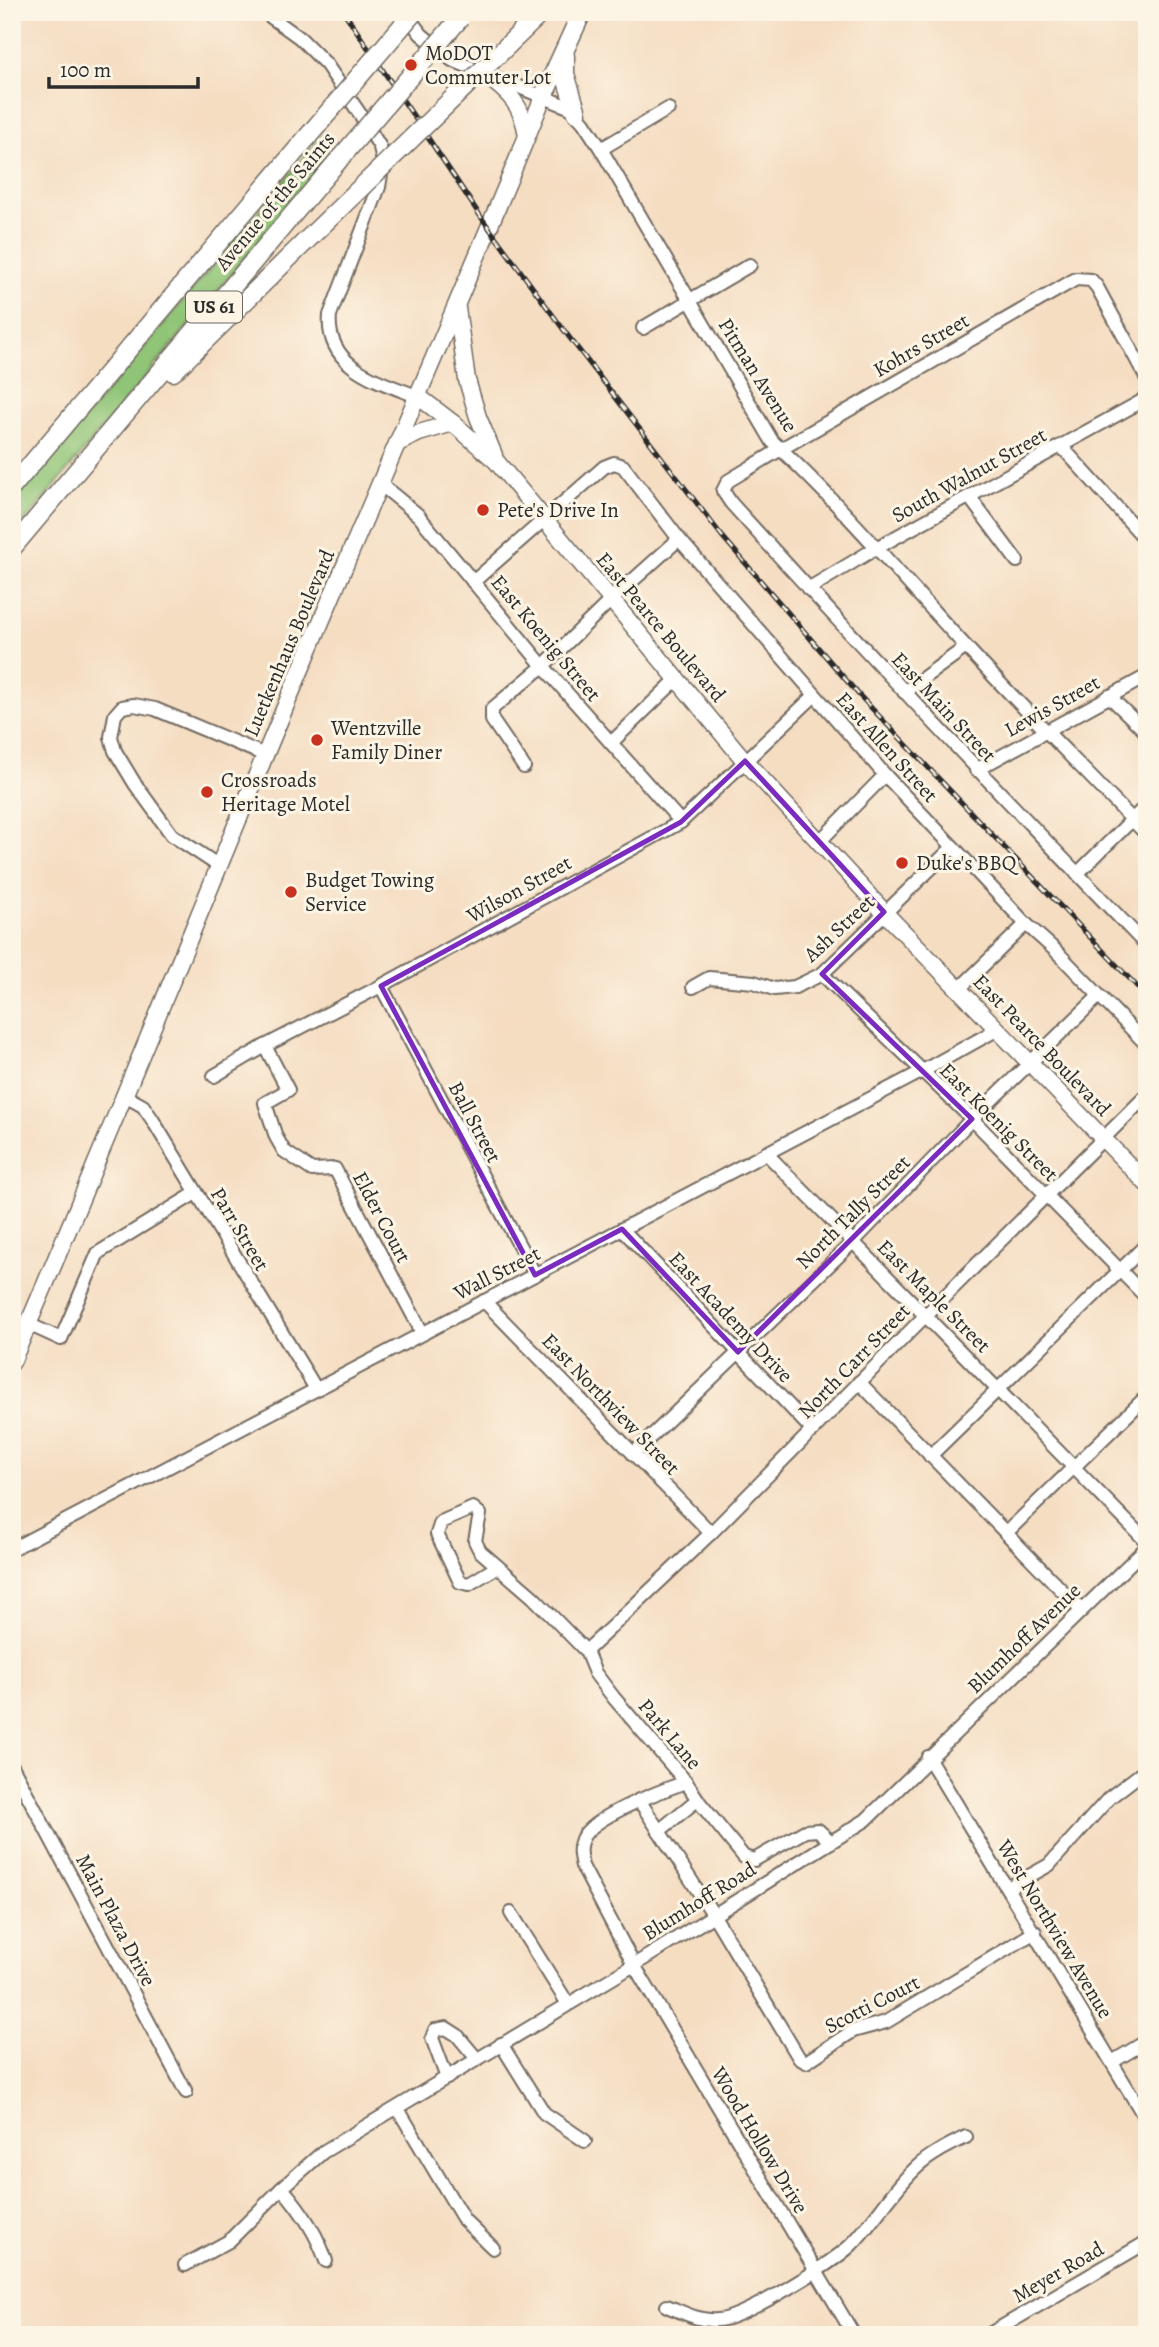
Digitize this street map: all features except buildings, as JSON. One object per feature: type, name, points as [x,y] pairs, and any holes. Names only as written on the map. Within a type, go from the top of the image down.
[{"type":"highway","name":"Avenue of the Saints","points":[[12,487],[414,12]]},
{"type":"highway","points":[[90,453],[542,12]]},
{"type":"highway","points":[[544,97],[582,12]]},
{"type":"highway","points":[[575,29],[589,12]]},
{"type":"highway","name":"Avenue of the Saints","points":[[12,548],[462,15]]},
{"type":"highway","points":[[565,51],[565,74],[577,113]]},
{"type":"main road","points":[[485,75],[516,102],[524,118],[527,138]]},
{"type":"main road","name":"Luetkenhaus Boulevard","points":[[12,1362],[379,483],[419,397],[544,97]]},
{"type":"main road","points":[[457,308],[467,380],[478,418],[496,461]]},
{"type":"main road","name":"East Pearce Boulevard","points":[[419,397],[496,461],[745,761],[884,912],[1147,1184]]},
{"type":"main road","points":[[398,443],[419,433],[453,423]]},
{"type":"street","name":"East Pearce Boulevard","points":[[264,12],[300,38],[326,64],[380,147],[383,162],[379,187],[331,315],[329,326],[332,343],[349,365],[381,382],[419,397]]},
{"type":"street","points":[[403,12],[421,34],[452,60],[577,113]]},
{"type":"street","points":[[601,149],[668,108]]},
{"type":"street","name":"Pitman Avenue","points":[[577,113],[601,149],[772,441],[878,547],[1045,732],[1147,835]]},
{"type":"street","points":[[643,328],[750,265]]},
{"type":"street","name":"Kohrs Street","points":[[724,486],[780,449],[1076,279],[1091,280],[1097,287],[1147,379]]},
{"type":"street","name":"South Walnut Street","points":[[808,589],[878,547],[1142,401],[1147,394]]},
{"type":"street","points":[[1062,447],[1147,541]]},
{"type":"street","name":"East Allen Street","points":[[545,521],[604,467],[614,463],[623,466],[679,539],[885,775],[1026,924],[1147,1045]]},
{"type":"street","name":"East Koenig Street","points":[[379,483],[418,514],[543,666],[681,822]]},
{"type":"street","name":"East Main Street","points":[[724,486],[725,495],[731,503],[808,589],[976,770],[1147,946]]},
{"type":"street","points":[[970,498],[1017,561]]},
{"type":"street","points":[[473,582],[545,521]]},
{"type":"street","points":[[524,767],[492,720],[492,709],[543,666],[679,539]]},
{"type":"street","points":[[904,692],[967,648]]},
{"type":"street","name":"Lewis Street","points":[[976,770],[1147,676]]},
{"type":"street","points":[[611,743],[676,680]]},
{"type":"street","name":"Wilson Street","points":[[214,1076],[681,822],[814,695]]},
{"type":"street","points":[[1109,696],[1147,733]]},
{"type":"street","points":[[219,866],[172,835],[135,784],[115,751],[111,737],[115,715],[122,707],[134,705],[155,709],[265,755]]},
{"type":"street","points":[[819,842],[885,775]]},
{"type":"street","points":[[1077,874],[1147,805]]},
{"type":"street","name":"Ash Street","points":[[693,987],[709,978],[754,982],[774,989],[795,987],[822,974],[953,848]]},
{"type":"street","points":[[959,989],[1026,924]]},
{"type":"street","name":"East Koenig Street","points":[[822,974],[920,1072],[972,1119],[1147,1298]]},
{"type":"street","name":"Ball Street","points":[[381,986],[535,1275]]},
{"type":"street","name":"North Tally Street","points":[[633,1454],[853,1242],[972,1119],[1099,996]]},
{"type":"street","name":"Wall Street","points":[[12,1549],[998,1029]]},
{"type":"street","name":"Elder Court","points":[[265,1046],[288,1090],[265,1103],[276,1137],[284,1151],[312,1170],[335,1168],[423,1334]]},
{"type":"street","name":"North Carr Street","points":[[586,1651],[711,1533],[1147,1095]]},
{"type":"street","name":"Parr Street","points":[[125,1096],[143,1106],[316,1390]]},
{"type":"street","name":"East Maple Street","points":[[766,1153],[1147,1545]]},
{"type":"street","points":[[29,1324],[61,1339],[98,1253],[196,1193]]},
{"type":"street","name":"East Academy Drive","points":[[622,1229],[813,1431]]},
{"type":"street","points":[[930,1456],[1147,1244]]},
{"type":"street","name":"East Northview Street","points":[[484,1301],[711,1533]]},
{"type":"street","points":[[859,1382],[1081,1610]]},
{"type":"street","points":[[1006,1534],[1147,1396]]},
{"type":"street","name":"Park Lane","points":[[497,1567],[469,1584],[460,1582],[437,1534],[442,1521],[472,1508],[480,1514],[475,1541],[480,1551],[533,1597],[586,1651],[595,1673],[614,1698],[686,1782],[697,1800],[744,1857],[754,1860],[805,1831],[818,1830],[831,1842]]},
{"type":"street","name":"Blumhoff Avenue","points":[[928,1757],[1147,1545]]},
{"type":"street","name":"Blumhoff Road","points":[[185,2265],[229,2241],[323,2152],[634,1965],[866,1820],[928,1757]]},
{"type":"street","name":"West Northview Avenue","points":[[928,1757],[1147,2121]]},
{"type":"street","name":"Main Plaza Drive","points":[[12,1766],[186,2092]]},
{"type":"street","points":[[1008,1888],[1049,1865],[1109,1798],[1147,1769]]},
{"type":"street","name":"Wood Hollow Drive","points":[[686,1782],[639,1800],[588,1830],[582,1839],[579,1853],[582,1866],[634,1965],[854,2335]]},
{"type":"street","points":[[639,1800],[713,1914]]},
{"type":"street","points":[[659,1831],[697,1800]]},
{"type":"street","points":[[511,1913],[568,2004]]},
{"type":"street","name":"Scotti Court","points":[[713,1914],[799,2058],[806,2062],[853,2031],[886,2022],[1035,1933]]},
{"type":"street","points":[[447,2078],[432,2038],[435,2030],[446,2028],[457,2035],[477,2059]]},
{"type":"street","points":[[1112,2062],[1147,2041]]},
{"type":"street","points":[[501,2044],[544,2113],[585,2141]]},
{"type":"street","points":[[398,2109],[464,2220],[493,2248]]},
{"type":"street","points":[[667,2306],[695,2317],[718,2320],[746,2311],[815,2271],[850,2246],[915,2168],[938,2151],[966,2137]]},
{"type":"street","points":[[282,2188],[320,2240],[326,2261]]},
{"type":"street","name":"Meyer Road","points":[[988,2335],[1147,2242]]},
{"type":"highlighted area","points":[[745,761],[884,912],[822,974],[972,1119],[738,1352],[622,1229],[535,1275],[381,986],[681,822]]},
{"type":"green space","points":[[325,132],[329,157],[12,537],[12,504]]},
{"type":"railway","points":[[344,12],[481,217],[569,337],[722,536],[859,695],[1147,997]]},
{"type":"place","name":"MoDOT Commuter Lot","points":[[411,65]]},
{"type":"place","name":"Pete's Drive In","points":[[483,510]]},
{"type":"place","name":"Wentzville Family Diner","points":[[317,740]]},
{"type":"place","name":"Crossroads Heritage Motel","points":[[207,792]]},
{"type":"place","name":"Duke's BBQ","points":[[902,863]]},
{"type":"place","name":"Budget Towing Service","points":[[291,892]]}]
